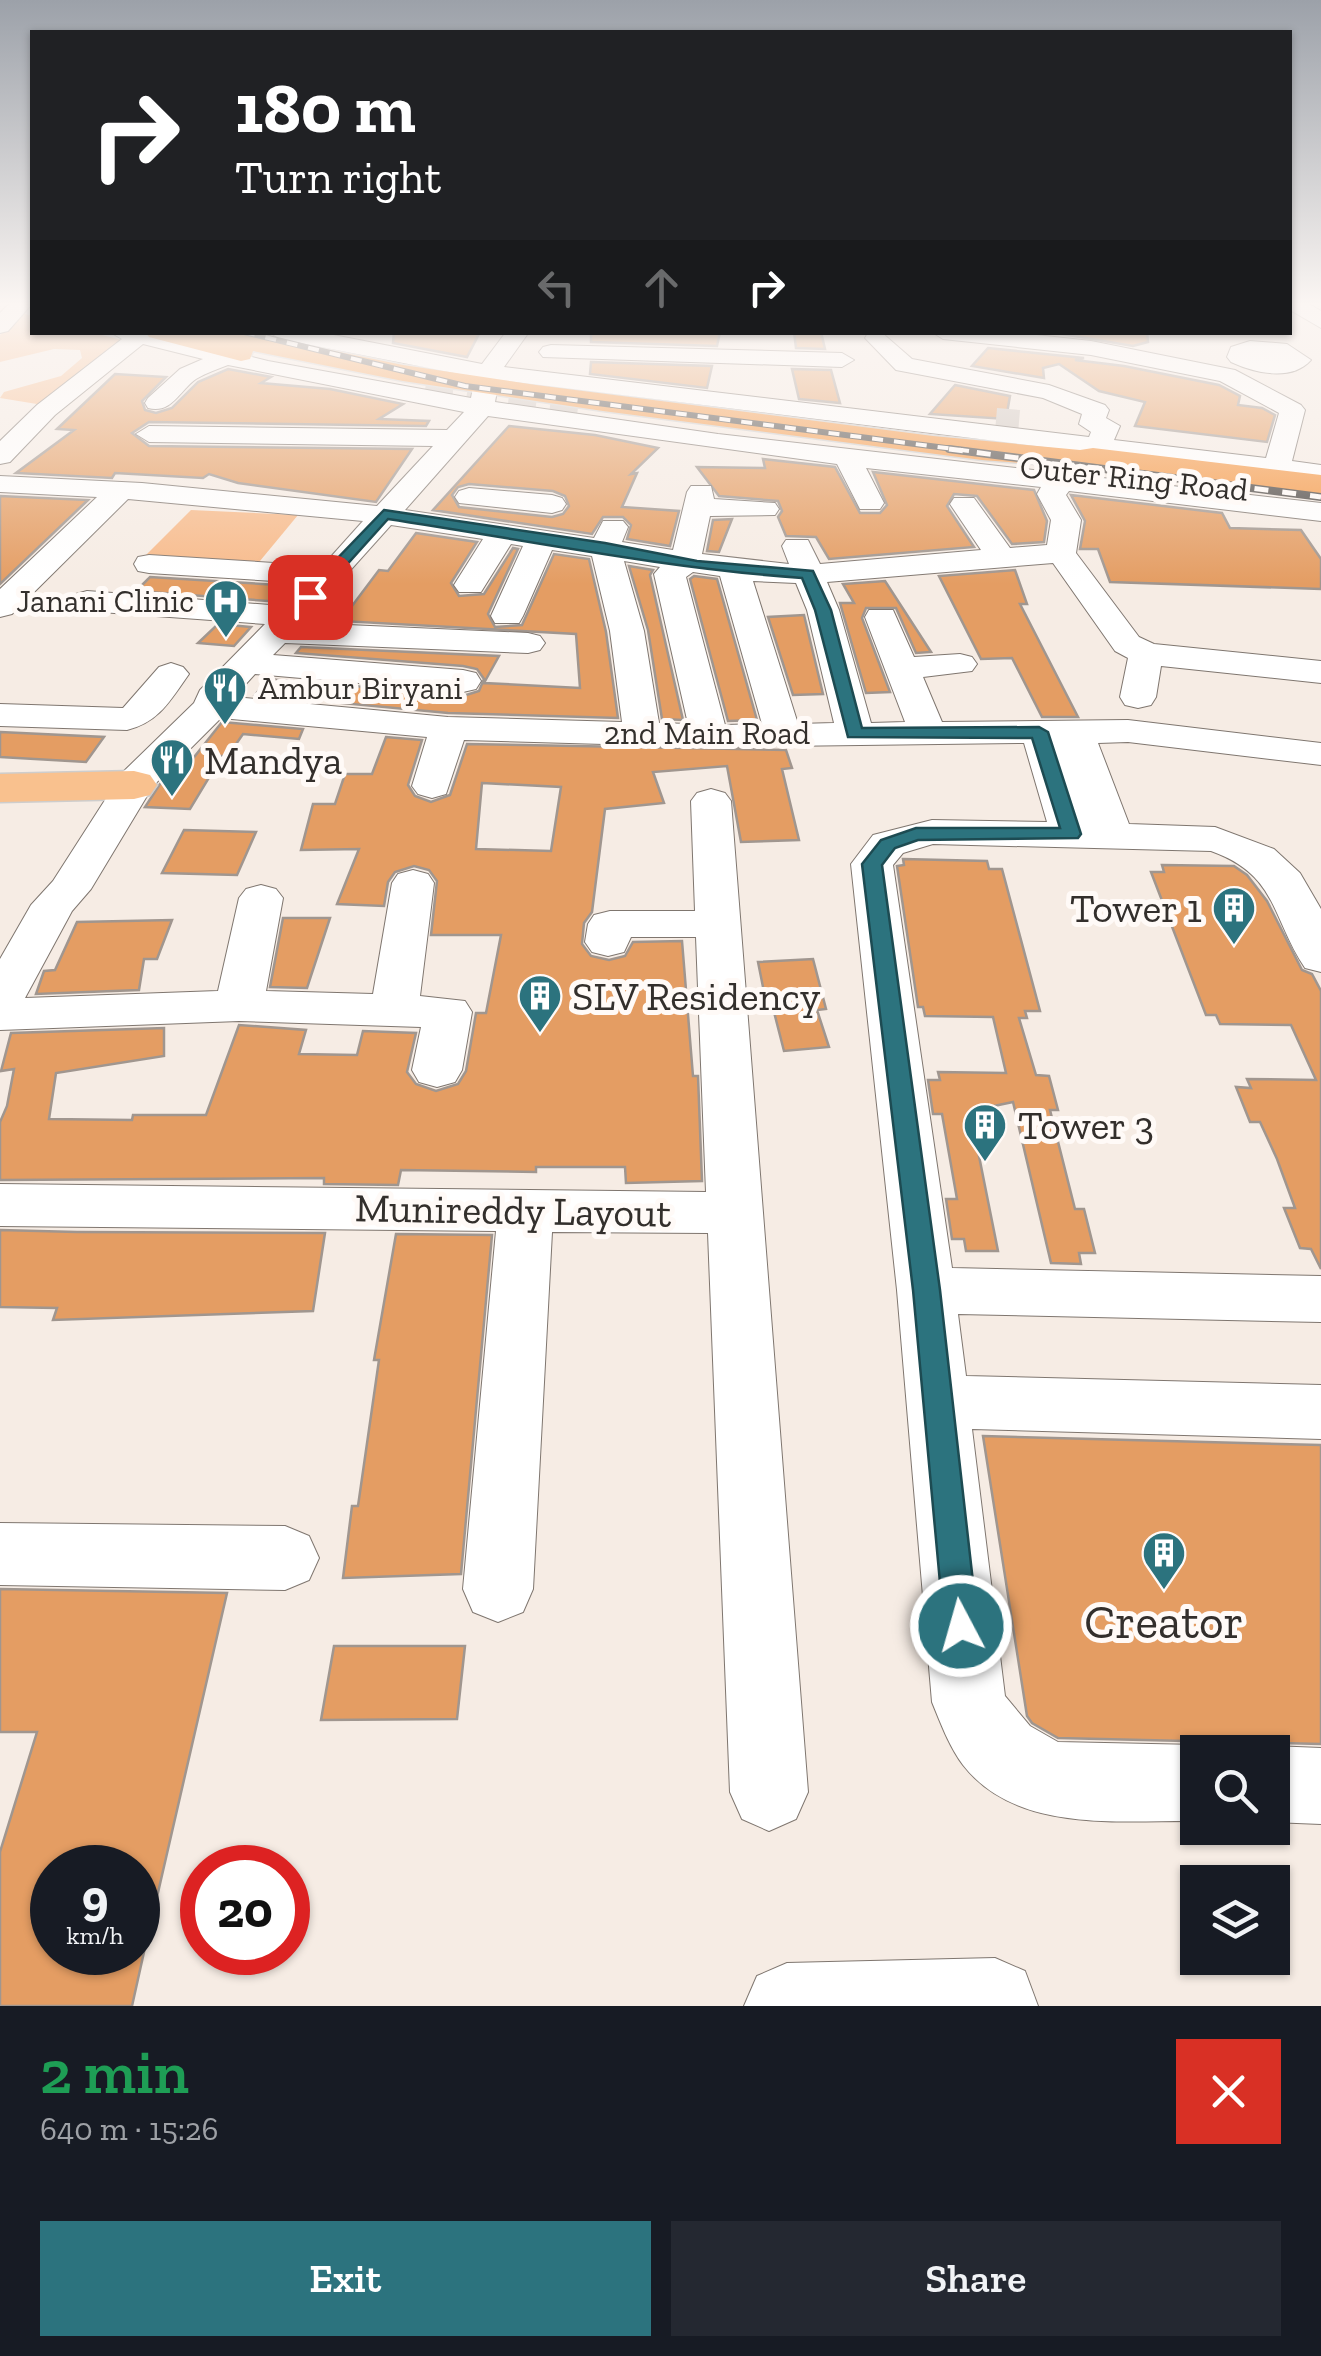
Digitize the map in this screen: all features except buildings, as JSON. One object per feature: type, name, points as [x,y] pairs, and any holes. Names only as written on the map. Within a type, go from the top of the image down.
[{"type":"highway","name":"Outer Ring Road","points":[[619,397],[1321,485]]},
{"type":"highway","points":[[656,397],[986,451],[1122,459]]},
{"type":"highway","name":"Outer Ring Road","points":[[581,417],[1122,459],[1321,498]]},
{"type":"main road","points":[[0,788],[118,791]]},
{"type":"main road","points":[[0,796],[118,791]]},
{"type":"street","points":[[0,456],[25,409],[44,397]]},
{"type":"street","points":[[157,403],[164,397]]},
{"type":"street","points":[[437,1070],[448,1012],[3,994],[52,904],[68,889],[118,791],[212,702],[455,438],[479,397]]},
{"type":"street","points":[[544,397],[581,417],[690,450],[846,454],[1063,480],[1122,459],[1218,451],[1280,460],[1321,473]]},
{"type":"street","points":[[729,397],[1006,428],[1321,512]]},
{"type":"street","points":[[1062,397],[1096,410],[1092,424],[1122,459]]},
{"type":"street","points":[[1267,397],[1292,410],[1280,460]]},
{"type":"street","points":[[1313,397],[1316,400]]},
{"type":"street","points":[[555,444],[581,417]]},
{"type":"street","points":[[150,434],[455,438]]},
{"type":"street","points":[[846,454],[870,503]]},
{"type":"street","points":[[1063,480],[1051,494],[1066,520],[1060,553],[1127,644],[1146,654],[1321,672]]},
{"type":"street","points":[[0,484],[395,503],[552,504]]},
{"type":"street","points":[[85,547],[132,490]]},
{"type":"street","points":[[0,607],[132,490]]},
{"type":"street","points":[[710,736],[670,574],[685,563],[700,500],[765,509]]},
{"type":"street","points":[[395,503],[504,532],[542,538],[609,537],[685,563],[734,569],[802,559],[1060,553]]},
{"type":"street","points":[[964,504],[1000,556]]},
{"type":"street","points":[[470,585],[504,532]]},
{"type":"street","points":[[609,537],[642,733]]},
{"type":"street","points":[[507,616],[542,538]]},
{"type":"street","points":[[802,559],[823,610],[855,733]]},
{"type":"street","points":[[878,559],[895,609],[902,668],[928,734]]},
{"type":"street","points":[[149,564],[306,574]]},
{"type":"street","points":[[734,569],[783,734]]},
{"type":"street","points":[[86,601],[282,624],[528,643]]},
{"type":"street","points":[[1138,697],[1146,654]]},
{"type":"street","points":[[244,663],[462,681]]},
{"type":"street","points":[[902,668],[960,664]]},
{"type":"street","points":[[0,715],[127,719],[140,714],[171,674]]},
{"type":"street","name":"2nd Main Road","points":[[212,702],[448,728],[710,736],[1128,731],[1321,754]]},
{"type":"street","points":[[432,786],[448,728]]},
{"type":"street","points":[[1057,732],[1092,834]]},
{"type":"street","points":[[712,801],[769,1792]]},
{"type":"street","points":[[1180,1783],[1058,1780],[1018,1766],[986,1736],[969,1702],[926,1290],[872,864],[888,844],[916,834],[1201,836],[1256,854],[1279,870],[1321,958]]},
{"type":"street","points":[[394,1010],[413,882]]},
{"type":"street","points":[[239,1006],[261,898]]},
{"type":"street","points":[[608,942],[610,924],[718,924]]},
{"type":"street","name":"Munireddy Layout","points":[[0,1206],[737,1212]]},
{"type":"street","points":[[498,1588],[524,1210]]},
{"type":"street","points":[[926,1290],[1321,1299]]},
{"type":"street","points":[[938,1402],[1321,1412]]},
{"type":"street","points":[[0,1554],[285,1558]]},
{"type":"street","points":[[1290,1785],[1321,1786]]},
{"type":"street","points":[[786,2006],[994,2002],[995,2006]]},
{"type":"shaded area","points":[[1,397],[53,397],[43,405]]},
{"type":"shaded area","points":[[191,510],[298,515],[255,567],[140,561]]},
{"type":"tunnel","points":[[472,397],[589,413]]},
{"type":"tunnel","points":[[996,420],[1019,422]]},
{"type":"railway","points":[[547,397],[969,451]]},
{"type":"railway","points":[[949,449],[1321,497]]},
{"type":"place","name":"Janani Clinic","points":[[226,639]]},
{"type":"place","name":"Ambur Biryani","points":[[225,726]]},
{"type":"place","name":"Mandya","points":[[172,798]]},
{"type":"place","name":"Tower 1","points":[[1234,946]]},
{"type":"place","name":"SLV Residency","points":[[540,1034]]},
{"type":"place","name":"Tower 3","points":[[985,1163]]},
{"type":"place","name":"Creator","points":[[1164,1591]]},
{"type":"route","points":[[310,597],[384,514],[605,547],[697,566],[808,574],[823,610],[855,733],[1039,732],[1071,834],[916,834],[888,844],[872,864],[926,1290],[961,1626]]}]
